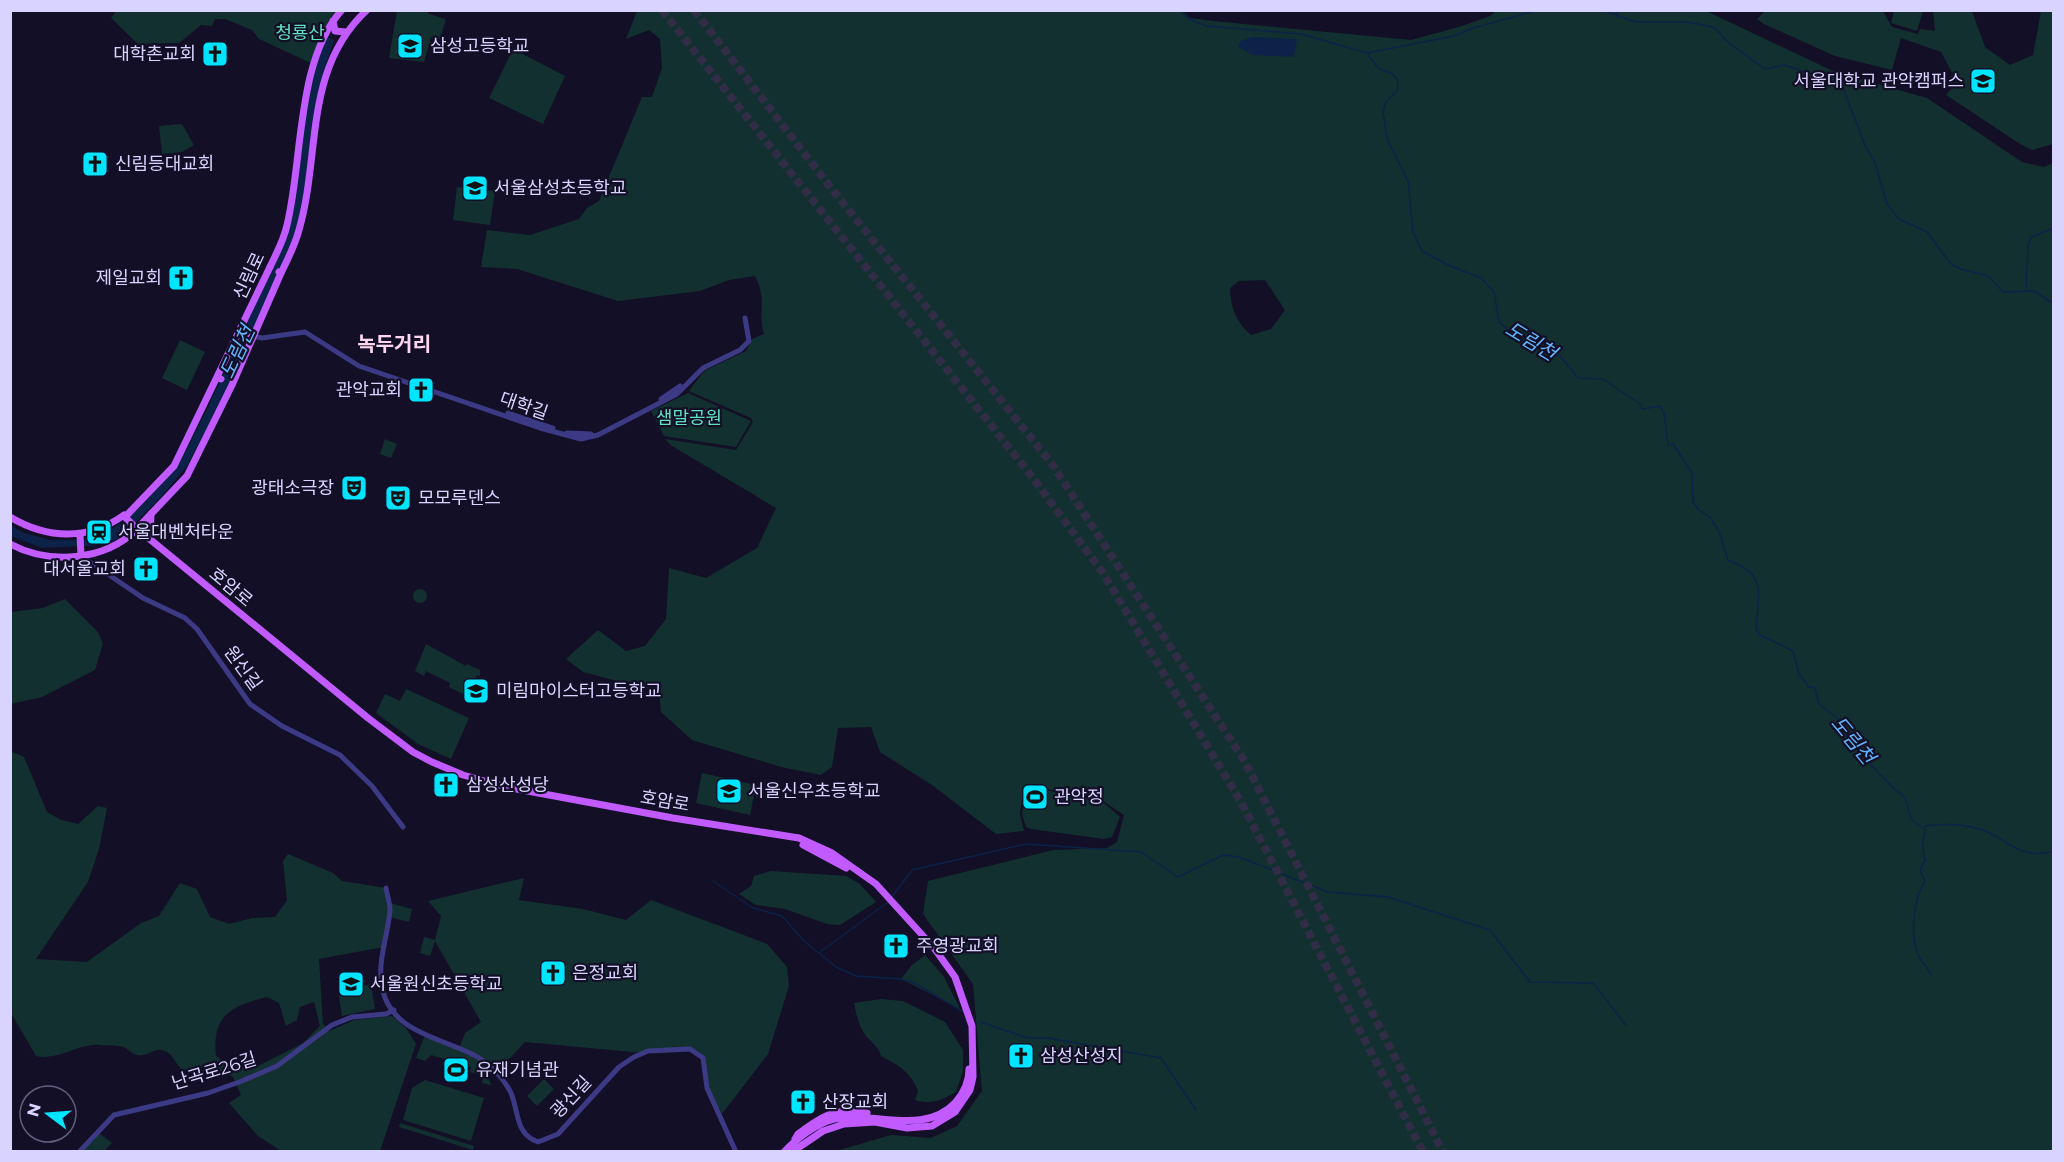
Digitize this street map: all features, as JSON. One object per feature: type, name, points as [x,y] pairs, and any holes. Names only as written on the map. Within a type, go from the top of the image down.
[{"type":"main road","name":"신림로","points":[[10,517],[28,526],[54,534],[80,534],[103,528],[124,516],[159,485],[175,467],[241,331],[288,225],[313,64],[333,21],[342,10]]},
{"type":"main road","name":"신림로","points":[[136,527],[187,476],[232,385],[300,228],[326,70],[346,32],[367,10]]},
{"type":"main road","points":[[333,21],[335,31],[346,32]]},
{"type":"main road","points":[[303,129],[315,130]]},
{"type":"main road","points":[[288,225],[300,228]]},
{"type":"main road","points":[[270,267],[280,272]]},
{"type":"main road","points":[[241,331],[253,334]]},
{"type":"main road","points":[[218,378],[232,385]]},
{"type":"main road","points":[[175,467],[187,476]]},
{"type":"main road","points":[[150,539],[151,514]]},
{"type":"main road","points":[[124,516],[250,627],[411,756],[462,777],[505,790],[799,842],[850,870],[887,903],[930,949],[951,978],[968,1026],[969,1075],[961,1096],[941,1114],[908,1121],[875,1117],[855,1111],[798,1134],[784,1152]]},
{"type":"main road","points":[[10,544],[36,554],[81,556],[106,551],[129,537],[136,527]]},
{"type":"main road","points":[[80,534],[81,556]]},
{"type":"main road","points":[[129,537],[139,536],[150,539]]},
{"type":"main road","name":"호암로","points":[[150,539],[363,714],[413,752],[432,762],[463,775],[506,787],[673,818],[799,838],[831,853],[876,884],[934,948],[955,977],[972,1026],[973,1077],[963,1102],[946,1119],[932,1125],[907,1128],[875,1122],[828,1121],[792,1152]]},
{"type":"street","name":"대학길","points":[[744,318],[749,341],[740,351],[707,365],[677,394],[598,435],[580,439],[540,428],[359,366],[305,332],[262,338],[253,334],[262,335],[306,329],[360,363],[572,434],[590,435],[668,395],[701,365],[740,348],[746,336],[744,318]]},
{"type":"street","name":"원신길","points":[[81,556],[143,598],[185,618],[197,629],[250,704],[282,726],[340,755],[372,786],[404,827]]},
{"type":"street","name":"광신길","points":[[386,888],[390,907],[381,980],[386,1000],[400,1018],[425,1035],[488,1063],[508,1087],[524,1134],[538,1142],[558,1134],[626,1061],[648,1051],[696,1051],[703,1058],[707,1088],[736,1152]]},
{"type":"street","name":"난곡로26길","points":[[79,1152],[114,1115],[208,1093],[242,1081],[277,1066],[332,1025],[355,1016],[386,1014],[394,1010]]},
{"type":"green space","name":"청룡산","points":[[117,10],[342,11],[313,64],[259,39],[252,30],[225,19],[215,19],[212,26],[201,25],[179,43],[138,44],[111,18]]},
{"type":"green space","points":[[1181,10],[1190,18],[1213,21],[1411,40],[1462,26],[1490,16],[1496,11],[1706,11],[1835,72],[1927,98],[2022,162],[2044,167],[2053,163],[2053,1151],[836,1151],[891,1135],[931,1138],[957,1126],[982,1091],[973,984],[923,914],[928,881],[1053,850],[1107,848],[1117,842],[1124,815],[1103,801],[1092,798],[1104,803],[1120,817],[1112,837],[1104,839],[1031,829],[1026,827],[1022,814],[1025,792],[1036,789],[1085,796],[1036,787],[1023,791],[1020,814],[1024,831],[996,834],[932,785],[880,752],[871,727],[838,728],[832,767],[821,775],[781,767],[692,740],[661,712],[659,692],[583,672],[566,659],[598,630],[626,651],[645,646],[666,619],[669,568],[706,578],[757,548],[776,508],[672,446],[665,439],[736,450],[753,422],[751,418],[689,391],[704,371],[746,351],[752,339],[764,334],[761,318],[761,292],[755,276],[729,280],[700,291],[618,301],[517,269],[481,267],[487,230],[530,235],[579,219],[587,208],[599,201],[642,97],[652,97],[662,68],[660,39],[649,30],[626,39],[637,11]],"holes":[[[1265,280],[1285,310],[1271,329],[1251,335],[1235,314],[1230,288],[1239,281]]]},
{"type":"green space","points":[[397,11],[427,11],[429,14],[446,19],[440,39],[431,37],[424,62],[389,58]]},
{"type":"green space","name":"서울대학교 관악캠퍼스","points":[[1765,11],[1883,11],[1892,27],[1918,34],[1920,29],[1935,31],[1933,11],[1972,11],[1985,47],[2010,65],[2033,55],[2041,11],[2053,11],[2053,144],[2032,150],[1946,95],[1957,82],[1941,52],[1901,38],[1892,70],[1835,56],[1764,24],[1757,19]]},
{"type":"green space","points":[[1894,11],[1923,11],[1917,31],[1891,23]]},
{"type":"green space","points":[[513,49],[565,76],[543,124],[489,98]]},
{"type":"green space","points":[[182,124],[194,145],[182,152],[162,154],[159,126]]},
{"type":"green space","points":[[457,187],[495,191],[490,225],[453,220]]},
{"type":"green space","points":[[180,340],[205,352],[187,390],[162,378]]},
{"type":"green space","name":"샘말공원","points":[[688,393],[751,421],[736,447],[664,436],[651,411]]},
{"type":"green space","points":[[385,439],[397,444],[391,458],[380,454]]},
{"type":"green space","points":[[417,589],[423,589],[427,596],[423,603],[417,603],[413,599],[413,593]]},
{"type":"green space","points":[[65,599],[98,632],[103,644],[95,670],[42,697],[11,704],[11,612],[43,608]]},
{"type":"green space","points":[[426,644],[466,666],[467,664],[480,670],[480,676],[477,675],[467,696],[449,687],[450,683],[426,671],[424,676],[415,671]]},
{"type":"green space","points":[[406,689],[469,718],[451,759],[418,744],[376,713],[385,694],[400,701]]},
{"type":"green space","points":[[10,751],[24,757],[47,812],[61,820],[78,824],[98,806],[107,808],[99,849],[88,882],[36,959],[87,962],[141,923],[159,916],[180,883],[197,889],[210,917],[229,924],[252,918],[275,917],[287,900],[283,861],[288,854],[333,873],[342,881],[386,888],[390,903],[412,909],[409,922],[389,917],[384,947],[319,959],[323,1024],[329,1031],[354,1020],[392,1016],[407,1029],[416,1044],[380,1151],[281,1151],[258,1136],[229,1103],[241,1095],[233,1077],[215,1069],[203,1067],[183,1070],[168,1052],[162,1050],[140,1055],[121,1046],[92,1045],[53,1056],[36,1056],[11,1013]],"holes":[[[267,997],[279,1003],[286,1026],[297,1020],[300,1007],[314,1002],[320,1026],[303,1043],[256,1067],[233,1068],[216,1056],[217,1031],[226,1015],[243,1004]]]},
{"type":"green space","points":[[702,773],[756,785],[750,815],[696,803]]},
{"type":"green space","points":[[771,871],[846,876],[860,884],[876,902],[840,925],[827,924],[785,909],[756,905],[739,894],[751,886],[754,876]]},
{"type":"green space","points":[[524,878],[519,900],[583,909],[626,920],[651,900],[767,944],[787,967],[789,986],[768,1054],[722,1114],[707,1088],[703,1058],[695,1051],[643,1053],[525,1042],[497,1072],[488,1064],[486,1071],[491,1085],[482,1083],[483,1076],[470,1072],[471,1067],[431,1055],[425,1061],[416,1058],[425,1035],[459,1049],[465,1033],[481,1022],[435,941],[430,956],[420,953],[424,937],[435,940],[441,916],[428,901]]},
{"type":"green space","points":[[925,955],[944,977],[960,1009],[901,979],[911,966]]},
{"type":"green space","points":[[371,984],[375,1009],[342,1016],[339,996],[342,990]]},
{"type":"green space","points":[[881,999],[903,1001],[945,1022],[963,1050],[963,1071],[956,1092],[936,1101],[915,1100],[918,1091],[912,1079],[898,1066],[881,1056],[877,1047],[866,1036],[858,1020],[854,1003]]},
{"type":"green space","points":[[544,1079],[554,1089],[537,1106],[527,1096]]},
{"type":"green space","points":[[425,1080],[484,1098],[471,1141],[403,1120],[412,1088]]},
{"type":"green space","points":[[400,1123],[474,1146],[473,1150],[399,1127]]},
{"type":"green space","points":[[99,1133],[112,1143],[104,1151],[84,1150]]},
{"type":"water","name":"도림천","points":[[327,37],[334,40],[324,70],[298,228],[229,385],[187,466],[160,498],[121,537],[106,545],[42,548],[11,536],[10,525],[22,532],[50,540],[84,540],[101,535],[123,522],[145,502],[181,460],[206,412],[286,234],[314,65]]},
{"type":"water","points":[[1252,37],[1297,39],[1294,57],[1252,55],[1238,46],[1241,41]]},
{"type":"waterway","name":"도림천","points":[[1179,10],[1189,19],[1207,26],[1301,34],[1367,53],[1454,36],[1473,28],[1539,10]]},
{"type":"waterway","name":"도림천","points":[[1588,10],[1605,11],[1636,22],[1687,22],[1715,28],[1729,43],[1765,69],[1784,65],[1817,76],[1824,81],[1842,85],[1864,143],[1875,163],[1887,204],[1899,219],[1927,232],[1951,264],[1988,276],[2003,292],[2034,291],[2054,304]]},
{"type":"waterway","name":"도림천","points":[[1618,10],[1618,18]]},
{"type":"waterway","name":"도림천","points":[[1367,53],[1378,68],[1393,74],[1398,80],[1397,91],[1386,102],[1383,112],[1387,139],[1408,181],[1413,232],[1422,251],[1448,265],[1481,278],[1494,292],[1499,322],[1517,337],[1560,356],[1578,378],[1603,379],[1640,404],[1642,409],[1660,406],[1664,413],[1668,445],[1673,444],[1692,473],[1693,502],[1698,509],[1710,517],[1719,531],[1728,560],[1750,572],[1755,579],[1759,595],[1756,629],[1760,635],[1793,651],[1799,674],[1809,687],[1815,688],[1819,704],[1844,723],[1848,740],[1904,797],[1912,820],[1926,830],[1923,841],[1925,860],[1920,870],[1925,881],[1915,907],[1914,938],[1918,955],[1931,975]]},
{"type":"waterway","points":[[2026,289],[2028,246],[2031,237],[2054,228]]},
{"type":"waterway","points":[[1925,826],[1962,825],[1985,831],[2024,852],[2054,851]]},
{"type":"waterway","points":[[891,898],[912,870],[1026,844],[1141,852],[1178,877],[1223,855],[1239,857],[1328,892],[1388,897],[1490,930],[1530,982],[1593,983],[1626,1025]]},
{"type":"waterway","points":[[713,881],[753,908],[782,916],[803,940],[836,967],[856,976],[901,979],[914,983],[964,1012]]},
{"type":"waterway","points":[[819,953],[888,902]]},
{"type":"waterway","points":[[981,1022],[1028,1038],[1048,1038],[1161,1058],[1196,1110]]},
{"type":"tunnel","points":[[662,10],[1033,478],[1103,573],[1241,802],[1423,1152]]},
{"type":"tunnel","points":[[694,10],[824,179],[1052,464],[1245,762],[1443,1152]]},
{"type":"place","name":"삼성고등학교","points":[[410,46]]},
{"type":"place","name":"대학촌교회","points":[[215,54]]},
{"type":"place","name":"서울대학교 관악캠퍼스","points":[[1983,81]]},
{"type":"place","name":"신림등대교회","points":[[95,164]]},
{"type":"place","name":"서울삼성초등학교","points":[[475,188]]},
{"type":"place","name":"제일교회","points":[[181,278]]},
{"type":"place","name":"관악교회","points":[[421,390]]},
{"type":"place","name":"광태소극장","points":[[354,488]]},
{"type":"place","name":"모모루덴스","points":[[398,498]]},
{"type":"place","name":"서울대벤처타운","points":[[99,532]]},
{"type":"place","name":"대서울교회","points":[[146,569]]},
{"type":"place","name":"미림마이스터고등학교","points":[[476,691]]},
{"type":"place","name":"삼성산성당","points":[[446,785]]},
{"type":"place","name":"서울신우초등학교","points":[[729,791]]},
{"type":"place","name":"관악정","points":[[1035,797]]},
{"type":"place","name":"주영광교회","points":[[896,946]]},
{"type":"place","name":"은정교회","points":[[553,973]]},
{"type":"place","name":"서울원신초등학교","points":[[351,984]]},
{"type":"place","name":"삼성산성지","points":[[1021,1056]]},
{"type":"place","name":"유재기념관","points":[[456,1070]]},
{"type":"place","name":"산장교회","points":[[803,1102]]},
{"type":"district","name":"녹두거리","points":[[394,344]]}]
